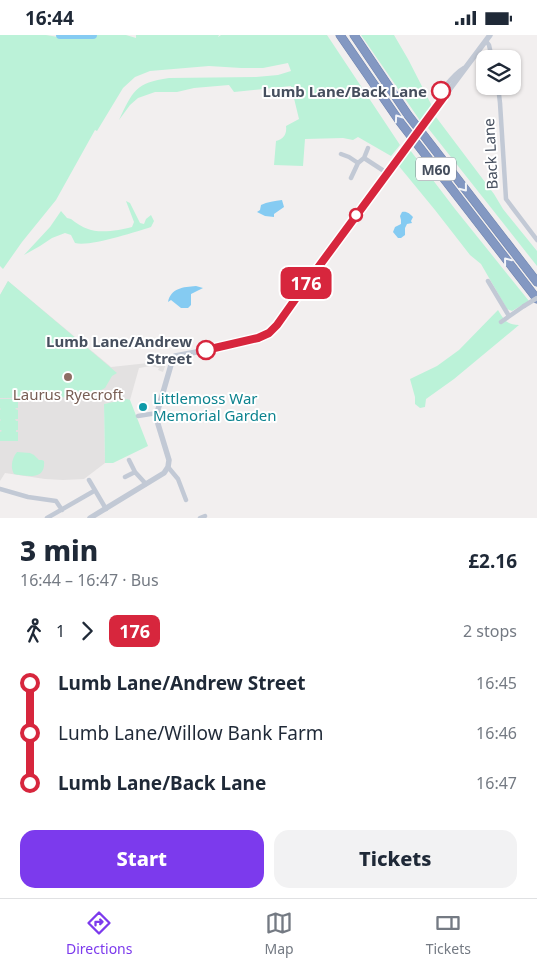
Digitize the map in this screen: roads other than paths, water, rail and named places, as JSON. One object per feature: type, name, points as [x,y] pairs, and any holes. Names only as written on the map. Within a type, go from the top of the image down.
[{"type":"highway","name":"M60","points":[[340,35],[400,122],[537,299]]},
{"type":"highway","name":"M60","points":[[354,35],[408,115],[537,282]]},
{"type":"street","points":[[90,518],[164,473],[168,467],[169,460],[158,423],[157,413],[173,358],[258,338],[269,333],[277,325],[384,172],[396,160],[490,35]]},
{"type":"street","points":[[486,41],[490,45],[491,50]]},
{"type":"street","name":"Back Lane","points":[[499,95],[506,199],[537,240]]},
{"type":"street","points":[[351,177],[358,163],[364,158],[368,147]]},
{"type":"street","points":[[341,154],[358,163]]},
{"type":"street","points":[[364,158],[384,172]]},
{"type":"street","points":[[488,281],[509,316]]},
{"type":"street","points":[[501,322],[537,299]]},
{"type":"street","points":[[138,415],[157,413]]},
{"type":"street","points":[[129,460],[146,484]]},
{"type":"street","points":[[168,467],[178,479],[186,500]]},
{"type":"street","points":[[125,477],[136,472]]},
{"type":"street","points":[[89,480],[106,509]]},
{"type":"street","points":[[0,489],[28,497],[56,501],[62,509]]},
{"type":"street","points":[[47,518],[94,491]]},
{"type":"water","points":[[282,200],[284,207],[274,214],[274,217],[265,216],[257,212],[260,210],[261,205]]},
{"type":"water","points":[[402,212],[407,212],[413,217],[412,223],[407,224],[405,228],[405,235],[398,238],[393,232],[395,227],[401,224],[400,216]]},
{"type":"water","points":[[196,286],[203,288],[191,294],[191,305],[188,308],[181,308],[171,300],[168,302],[175,291]]},
{"type":"waterway","points":[[60,35],[93,35]]},
{"type":"place","name":"Lumb Lane/Back Lane","points":[[441,91]]},
{"type":"place","name":"Lumb Lane/Andrew Street","points":[[206,350]]},
{"type":"place","name":"Laurus Ryecroft","points":[[68,377]]},
{"type":"place","name":"Littlemoss War Memorial Garden","points":[[143,407]]}]
